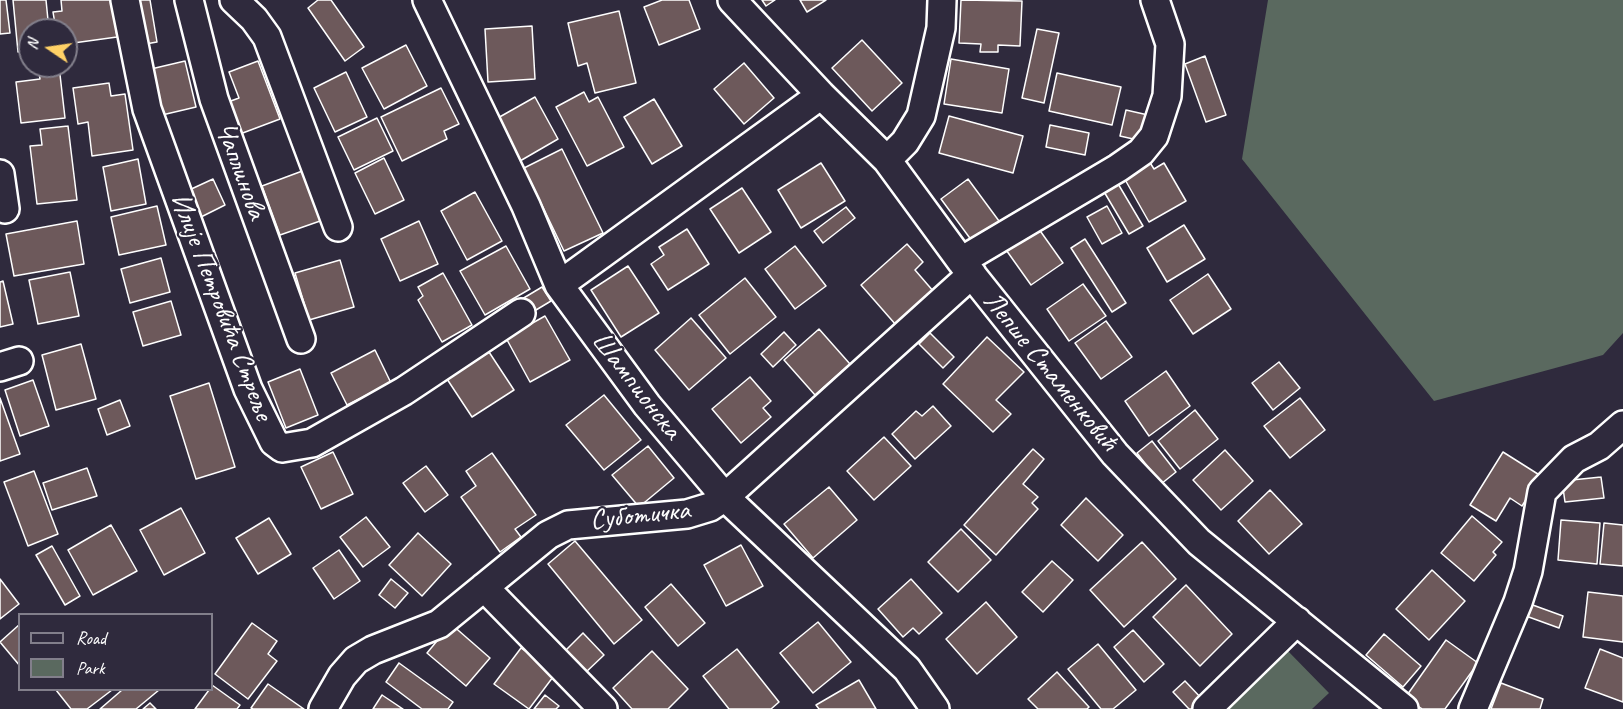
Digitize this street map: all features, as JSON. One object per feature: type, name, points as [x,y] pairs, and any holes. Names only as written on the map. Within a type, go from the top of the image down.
[{"type":"street","name":"Илије Петровића Стреље","points":[[125,0],[147,109],[249,389],[274,442],[282,448],[312,443],[404,392],[521,313]]},
{"type":"street","name":"Чаплинова","points":[[189,0],[214,99],[301,339]]},
{"type":"street","points":[[234,0],[254,19],[267,36],[338,227]]},
{"type":"street","name":"Шампионска","points":[[427,0],[526,207],[559,285],[648,405],[725,497],[907,669],[935,709]]},
{"type":"street","name":"Лепше Стаменковић","points":[[732,0],[886,160],[966,268],[1115,453],[1199,542],[1404,709]]},
{"type":"street","points":[[886,160],[904,142],[921,116],[939,38],[942,0]]},
{"type":"street","name":"Суботичка","points":[[323,709],[342,676],[356,660],[373,650],[439,624],[548,535],[568,525],[687,514],[710,507],[725,497],[966,268],[1141,152],[1154,136],[1167,96],[1170,44],[1155,0]]},
{"type":"street","points":[[559,285],[821,95]]},
{"type":"street","points":[[0,174],[5,209]]},
{"type":"street","points":[[1473,709],[1525,582],[1542,492],[1574,459],[1599,446],[1623,425]]},
{"type":"street","points":[[484,587],[603,709]]},
{"type":"street","points":[[1207,709],[1297,621]]},
{"type":"green space","points":[[1268,0],[1623,0],[1623,333],[1603,355],[1434,401],[1242,159]]},
{"type":"green space","points":[[1286,649],[1329,693],[1312,709],[1225,709]]},
{"type":"building","points":[[0,0],[6,0],[10,33],[0,34]]},
{"type":"building","points":[[13,0],[46,0],[48,18],[18,18],[18,52]]},
{"type":"building","points":[[61,0],[112,0],[117,37],[78,42],[78,18],[54,18],[53,12],[62,11]]},
{"type":"building","points":[[133,0],[150,0],[157,42],[140,45]]},
{"type":"building","points":[[318,0],[331,0],[364,47],[345,61],[308,8]]},
{"type":"building","points":[[662,0],[689,0],[700,29],[659,45],[644,7]]},
{"type":"building","points":[[762,0],[775,0],[766,6]]},
{"type":"building","points":[[800,0],[826,0],[807,12]]},
{"type":"building","points":[[961,0],[1022,1],[1020,46],[998,45],[998,52],[980,52],[981,44],[959,43]]},
{"type":"building","points":[[619,11],[636,83],[595,93],[587,63],[578,66],[568,23]]},
{"type":"building","points":[[532,26],[535,79],[488,82],[485,29]]},
{"type":"building","points":[[1037,29],[1059,33],[1044,103],[1022,98]]},
{"type":"building","points":[[862,40],[902,83],[872,111],[832,68]]},
{"type":"building","points":[[406,45],[427,86],[384,109],[362,68]]},
{"type":"building","points":[[1205,56],[1226,115],[1206,122],[1185,64]]},
{"type":"building","points":[[951,59],[1009,69],[1002,113],[944,104]]},
{"type":"building","points":[[185,61],[196,107],[162,115],[151,69]]},
{"type":"building","points":[[258,61],[280,119],[240,134],[228,102],[239,98],[229,72]]},
{"type":"building","points":[[744,63],[774,98],[744,124],[714,89]]},
{"type":"building","points":[[346,72],[367,117],[335,132],[314,88]]},
{"type":"building","points":[[1057,73],[1121,87],[1112,125],[1049,111]]},
{"type":"building","points":[[60,78],[65,118],[21,123],[16,82]]},
{"type":"building","points":[[109,83],[111,96],[125,94],[133,150],[92,156],[88,122],[78,124],[73,88]]},
{"type":"building","points":[[441,88],[459,124],[444,131],[447,139],[402,161],[381,117]]},
{"type":"building","points":[[584,92],[589,102],[598,97],[624,147],[587,166],[556,107]]},
{"type":"building","points":[[535,97],[558,139],[520,161],[496,119]]},
{"type":"building","points":[[654,99],[682,146],[652,164],[624,117]]},
{"type":"building","points":[[1126,110],[1148,115],[1142,141],[1120,136]]},
{"type":"building","points":[[949,116],[1023,136],[1013,173],[939,153]]},
{"type":"building","points":[[377,118],[393,151],[354,170],[338,137]]},
{"type":"building","points":[[1050,125],[1089,133],[1085,155],[1046,147]]},
{"type":"building","points":[[68,126],[77,200],[37,204],[30,146],[42,145],[40,129]]},
{"type":"building","points":[[562,149],[603,233],[564,251],[524,168]]},
{"type":"building","points":[[384,158],[404,200],[375,214],[355,173]]},
{"type":"building","points":[[138,159],[146,204],[111,211],[103,167]]},
{"type":"building","points":[[1149,161],[1154,169],[1164,163],[1186,201],[1149,222],[1123,176]]},
{"type":"building","points":[[821,163],[845,201],[801,228],[778,190]]},
{"type":"building","points":[[305,170],[323,220],[280,235],[262,186]]},
{"type":"building","points":[[213,179],[225,205],[199,218],[187,191]]},
{"type":"building","points":[[968,179],[999,221],[972,241],[941,199]]},
{"type":"building","points":[[1117,182],[1143,226],[1129,234],[1103,190]]},
{"type":"building","points":[[742,188],[771,232],[739,253],[710,209]]},
{"type":"building","points":[[475,192],[502,241],[467,260],[441,211]]},
{"type":"building","points":[[157,206],[166,245],[119,255],[111,217]]},
{"type":"building","points":[[1107,206],[1122,233],[1102,244],[1087,217]]},
{"type":"building","points":[[846,207],[855,218],[823,243],[814,231]]},
{"type":"building","points":[[77,221],[84,264],[14,276],[6,234]]},
{"type":"building","points":[[419,221],[438,264],[400,281],[381,239]]},
{"type":"building","points":[[1036,225],[1063,263],[1031,285],[1004,247]]},
{"type":"building","points":[[1184,225],[1205,259],[1167,282],[1147,248]]},
{"type":"building","points":[[687,229],[709,264],[668,290],[651,264],[664,255],[659,247]]},
{"type":"building","points":[[1085,239],[1126,303],[1112,312],[1071,248]]},
{"type":"building","points":[[907,244],[923,262],[915,270],[934,292],[896,325],[861,285]]},
{"type":"building","points":[[506,246],[530,289],[485,315],[460,271]]},
{"type":"building","points":[[795,246],[826,286],[795,309],[765,269]]},
{"type":"building","points":[[161,258],[170,292],[130,303],[121,269]]},
{"type":"building","points":[[340,260],[354,307],[309,320],[295,273]]},
{"type":"building","points":[[628,266],[659,313],[621,337],[591,290]]},
{"type":"building","points":[[70,272],[79,316],[38,324],[29,280]]},
{"type":"building","points":[[443,273],[472,325],[442,342],[418,300],[423,296],[418,287]]},
{"type":"building","points":[[1208,274],[1231,309],[1193,334],[1170,300]]},
{"type":"building","points":[[745,278],[776,317],[730,354],[699,315]]},
{"type":"building","points":[[3,281],[13,324],[0,327],[0,282]]},
{"type":"building","points":[[1083,284],[1106,316],[1069,341],[1047,309]]},
{"type":"building","points":[[542,287],[551,301],[531,313],[522,299]]},
{"type":"building","points":[[171,301],[181,335],[143,346],[133,312]]},
{"type":"building","points":[[545,316],[570,360],[530,382],[506,338]]},
{"type":"building","points":[[691,318],[726,358],[689,390],[655,350]]},
{"type":"building","points":[[1106,321],[1132,357],[1101,379],[1075,343]]},
{"type":"building","points":[[819,329],[850,364],[815,395],[784,360]]},
{"type":"building","points":[[784,332],[796,345],[773,367],[761,354]]},
{"type":"building","points":[[930,333],[954,357],[943,368],[919,344]]},
{"type":"building","points":[[987,337],[1024,372],[996,400],[1011,414],[993,432],[943,384]]},
{"type":"building","points":[[81,344],[96,399],[56,410],[42,355]]},
{"type":"building","points":[[375,350],[391,383],[347,405],[331,373]]},
{"type":"building","points":[[489,352],[514,390],[472,417],[447,379]]},
{"type":"building","points":[[1279,362],[1300,388],[1273,410],[1252,383]]},
{"type":"building","points":[[300,369],[318,415],[286,428],[268,382]]},
{"type":"building","points":[[1166,371],[1190,406],[1149,436],[1125,401]]},
{"type":"building","points":[[750,377],[771,401],[763,408],[771,417],[741,443],[712,409]]},
{"type":"building","points":[[33,380],[49,426],[20,436],[5,390]]},
{"type":"building","points":[[209,383],[235,467],[196,479],[170,396]]},
{"type":"building","points":[[604,395],[641,440],[604,470],[566,425]]},
{"type":"building","points":[[0,398],[20,454],[0,461]]},
{"type":"building","points":[[1300,398],[1325,430],[1290,458],[1264,426]]},
{"type":"building","points":[[120,400],[130,426],[107,435],[98,409]]},
{"type":"building","points":[[933,406],[951,426],[915,459],[892,434],[916,411],[922,416]]},
{"type":"building","points":[[1195,410],[1218,439],[1180,469],[1158,441]]},
{"type":"building","points":[[884,437],[911,466],[874,500],[847,471]]},
{"type":"building","points":[[1152,441],[1176,472],[1161,484],[1137,453]]},
{"type":"building","points":[[648,446],[674,478],[639,507],[612,475]]},
{"type":"building","points":[[1033,449],[1044,459],[1023,484],[1038,497],[1032,503],[1038,509],[996,555],[964,525]]},
{"type":"building","points":[[1225,450],[1253,481],[1221,510],[1193,480]]},
{"type":"building","points":[[333,452],[353,494],[321,509],[301,467]]},
{"type":"building","points":[[1503,452],[1541,476],[1522,506],[1510,498],[1496,521],[1470,505]]},
{"type":"building","points":[[492,453],[536,515],[515,529],[521,537],[500,552],[461,497],[476,486],[466,471]]},
{"type":"building","points":[[426,466],[448,495],[425,512],[403,483]]},
{"type":"building","points":[[87,468],[97,496],[52,510],[43,483]]},
{"type":"building","points":[[34,471],[58,534],[28,546],[4,482]]},
{"type":"building","points":[[1601,477],[1604,498],[1565,502],[1562,481]]},
{"type":"building","points":[[829,487],[857,520],[813,558],[784,524]]},
{"type":"building","points":[[1270,490],[1302,524],[1269,554],[1238,521]]},
{"type":"building","points":[[1086,498],[1123,535],[1098,561],[1061,525]]},
{"type":"building","points":[[181,508],[205,553],[164,575],[140,530]]},
{"type":"building","points":[[1472,516],[1502,542],[1493,552],[1496,555],[1474,581],[1441,553]]},
{"type":"building","points":[[366,517],[390,547],[363,567],[340,537]]},
{"type":"building","points":[[269,518],[291,554],[258,574],[236,538]]},
{"type":"building","points":[[1561,520],[1600,523],[1597,564],[1558,560]]},
{"type":"building","points":[[1604,523],[1623,525],[1623,566],[1600,564]]},
{"type":"building","points":[[111,525],[137,571],[93,595],[68,550]]},
{"type":"building","points":[[961,529],[991,560],[958,592],[928,562]]},
{"type":"building","points":[[418,533],[451,564],[422,596],[389,565]]},
{"type":"building","points":[[575,541],[642,620],[614,644],[548,564]]},
{"type":"building","points":[[1142,542],[1176,579],[1124,627],[1090,590]]},
{"type":"building","points":[[741,545],[763,586],[726,606],[704,565]]},
{"type":"building","points":[[52,546],[80,596],[65,605],[36,555]]},
{"type":"building","points":[[339,550],[360,581],[334,599],[313,568]]},
{"type":"building","points":[[1052,561],[1073,580],[1043,612],[1022,592]]},
{"type":"building","points":[[1432,570],[1465,601],[1429,640],[1396,609]]},
{"type":"building","points":[[0,579],[19,604],[0,619]]},
{"type":"building","points":[[391,579],[408,593],[395,608],[379,595]]},
{"type":"building","points":[[911,579],[942,613],[919,634],[913,628],[903,637],[878,609]]},
{"type":"building","points":[[671,584],[705,623],[678,646],[645,607]]},
{"type":"building","points":[[1186,585],[1232,634],[1200,666],[1153,617]]},
{"type":"building","points":[[1588,592],[1623,596],[1623,642],[1583,637]]},
{"type":"building","points":[[986,602],[1017,637],[977,674],[946,639]]},
{"type":"building","points":[[1530,604],[1563,616],[1559,628],[1526,616]]},
{"type":"building","points":[[818,622],[851,662],[813,693],[780,653]]},
{"type":"building","points":[[252,623],[277,641],[268,654],[277,661],[248,699],[215,674]]},
{"type":"building","points":[[451,624],[490,658],[466,686],[427,653]]},
{"type":"building","points":[[18,626],[18,664],[0,642]]},
{"type":"building","points":[[1133,630],[1164,664],[1144,682],[1114,647]]},
{"type":"building","points":[[583,633],[604,655],[584,674],[563,653]]},
{"type":"building","points":[[1384,634],[1421,666],[1403,687],[1366,655]]},
{"type":"building","points":[[1446,640],[1478,663],[1445,709],[1422,709],[1405,698]]},
{"type":"building","points":[[1098,644],[1136,690],[1113,709],[1101,709],[1068,669]]},
{"type":"building","points":[[521,648],[556,673],[529,709],[494,684]]},
{"type":"building","points":[[737,649],[779,702],[771,709],[729,709],[703,676]]},
{"type":"building","points":[[1600,649],[1623,658],[1623,702],[1585,688]]},
{"type":"building","points":[[652,651],[688,689],[668,709],[632,709],[613,688]]},
{"type":"building","points":[[399,663],[453,702],[448,709],[422,709],[386,682]]},
{"type":"building","points":[[1057,672],[1089,707],[1087,709],[1038,709],[1028,699]]},
{"type":"building","points":[[859,680],[876,709],[819,709],[816,705]]},
{"type":"building","points":[[1185,681],[1203,700],[1193,709],[1189,709],[1173,692]]},
{"type":"building","points":[[1501,683],[1543,699],[1540,709],[1491,709]]},
{"type":"building","points":[[268,684],[304,709],[251,708]]},
{"type":"building","points":[[213,686],[240,705],[237,709],[195,709],[208,691],[213,691]]},
{"type":"building","points":[[57,691],[111,691],[87,709],[71,709]]},
{"type":"building","points":[[121,691],[158,691],[136,709],[100,709]]},
{"type":"building","points":[[382,695],[403,709],[373,709]]},
{"type":"building","points":[[545,695],[559,706],[556,709],[534,709]]},
{"type":"building","points":[[150,703],[156,709],[143,709]]}]
